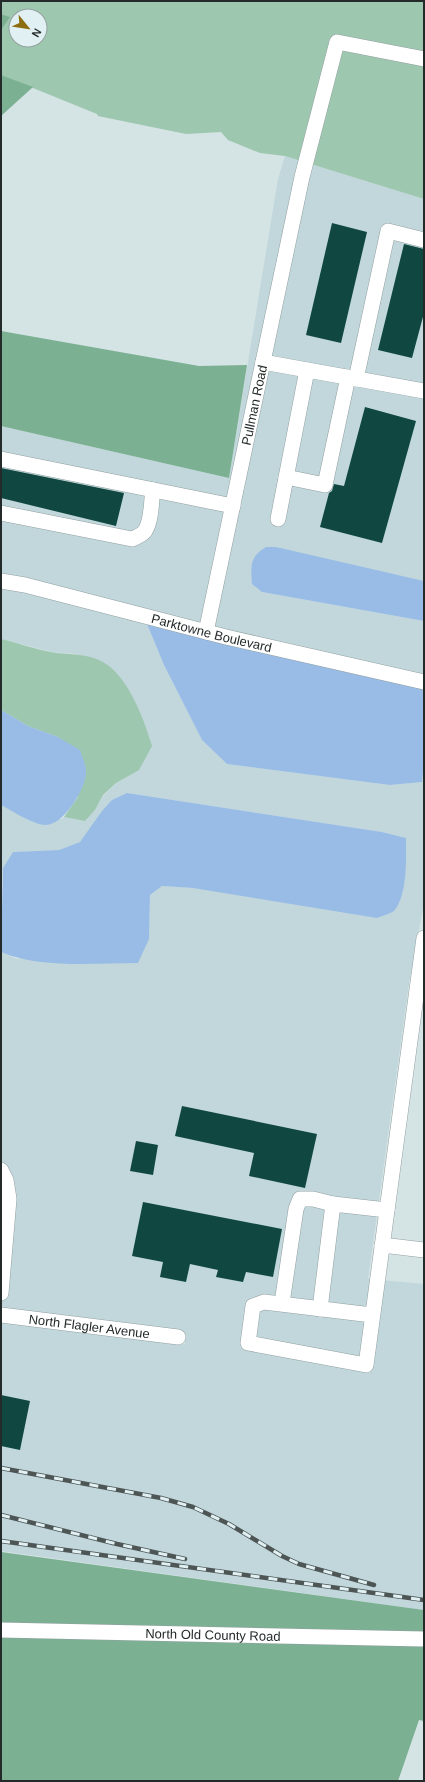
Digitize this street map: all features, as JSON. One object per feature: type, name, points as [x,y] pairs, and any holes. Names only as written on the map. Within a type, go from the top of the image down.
[{"type":"street","name":"Pullman Road","points":[[206,632],[302,177],[337,42],[424,59]]},
{"type":"street","points":[[286,477],[325,485],[388,231],[424,240]]},
{"type":"street","points":[[263,362],[424,391]]},
{"type":"street","points":[[278,519],[307,370]]},
{"type":"street","points":[[1,459],[233,506]]},
{"type":"street","points":[[1,513],[132,539],[145,531],[149,520],[154,490]]},
{"type":"street","name":"Parktowne Boulevard","points":[[1,581],[25,585],[206,632],[424,682]]},
{"type":"street","points":[[372,1315],[264,1302],[253,1306],[248,1343],[366,1365],[424,938]]},
{"type":"street","points":[[1,1170],[6,1180],[9,1199],[1,1293]]},
{"type":"street","points":[[282,1303],[296,1209],[300,1199],[313,1199],[333,1204],[387,1210]]},
{"type":"street","points":[[320,1309],[333,1204]]},
{"type":"street","points":[[382,1245],[424,1250]]},
{"type":"street","name":"North Flagler Avenue","points":[[1,1315],[178,1337]]},
{"type":"street","name":"North Old County Road","points":[[1,1630],[424,1639]]},
{"type":"shaded area","points":[[285,156],[424,199],[424,581],[393,574],[262,592],[424,621],[424,683],[147,624],[164,665],[202,740],[227,764],[390,785],[422,782],[424,762],[424,903],[409,983],[368,1279],[424,1284],[424,1610],[1,1551],[1,1321],[185,1344],[185,1332],[1,1308],[1,952],[17,959],[149,939],[150,895],[162,886],[193,888],[406,838],[382,832],[127,793],[80,842],[59,850],[13,852],[3,868],[1,894],[1,805],[23,817],[62,819],[64,817],[85,821],[95,810],[103,796],[116,783],[139,769],[77,654],[53,652],[1,639],[1,426],[229,478],[278,179]]},
{"type":"green space","points":[[1,1],[424,1],[424,199],[285,156],[260,153],[228,140],[221,132],[186,134],[98,116],[97,114],[1,75],[1,30],[8,19],[8,48],[48,48],[48,8],[8,8],[8,17],[1,14]]},
{"type":"green space","points":[[1,14],[8,16],[8,20],[1,30]]},
{"type":"green space","points":[[1,75],[33,87],[1,116]]},
{"type":"green space","points":[[1,331],[199,366],[247,365],[229,478],[1,426]]},
{"type":"green space","points":[[1,639],[45,651],[81,655],[99,660],[109,666],[126,685],[139,710],[152,746],[139,770],[116,783],[103,795],[95,810],[85,821],[64,817],[78,797],[58,737],[28,726],[1,710]]},
{"type":"green space","points":[[1,1552],[424,1610],[424,1633],[1,1623]]},
{"type":"green space","points":[[1,1637],[424,1646],[424,1721],[419,1720],[398,1781],[1,1781]]},
{"type":"water","points":[[266,547],[276,547],[424,581],[424,621],[262,592],[252,584],[252,563],[256,555]]},
{"type":"water","points":[[147,624],[424,683],[424,762],[422,782],[390,785],[227,764],[202,740],[164,665]]},
{"type":"water","points":[[1,710],[28,726],[58,737],[80,750],[86,768],[83,786],[79,795],[67,812],[53,823],[46,825],[35,823],[1,805]]},
{"type":"water","points":[[127,793],[382,832],[406,838],[404,886],[399,904],[394,911],[377,918],[193,888],[162,886],[150,895],[149,939],[138,963],[51,963],[33,961],[1,952],[3,868],[13,852],[59,850],[80,842],[102,811],[112,800]]},
{"type":"building","points":[[332,223],[367,232],[341,343],[306,335]]},
{"type":"building","points":[[404,244],[424,249],[424,313],[412,358],[378,350]]},
{"type":"building","points":[[365,407],[416,421],[382,543],[320,527],[329,493],[332,491],[334,484],[344,486]]},
{"type":"building","points":[[1,468],[124,493],[116,526],[1,498]]},
{"type":"building","points":[[182,1106],[317,1134],[305,1188],[249,1176],[254,1153],[175,1136]]},
{"type":"building","points":[[136,1141],[158,1145],[153,1175],[130,1171]]},
{"type":"building","points":[[143,1202],[282,1229],[273,1277],[246,1272],[243,1282],[216,1277],[218,1270],[190,1264],[186,1282],[160,1277],[163,1262],[132,1256]]},
{"type":"building","points":[[1,1395],[30,1401],[20,1450],[1,1446]]},
{"type":"railway","points":[[1,1468],[161,1498],[193,1507],[229,1524],[282,1556],[299,1564],[374,1585]]},
{"type":"railway","points":[[1,1515],[117,1544],[185,1559]]},
{"type":"railway","points":[[1,1541],[424,1600]]}]
